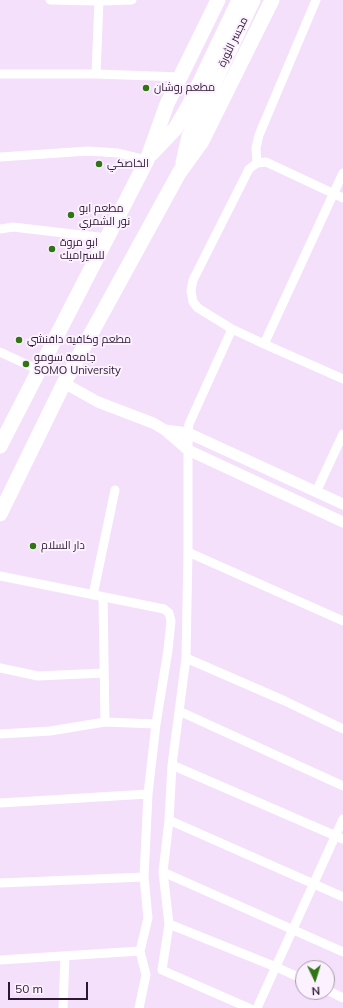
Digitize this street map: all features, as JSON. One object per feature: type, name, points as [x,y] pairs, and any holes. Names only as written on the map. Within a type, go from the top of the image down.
[{"type":"highway","points":[[0,446],[147,160],[167,104],[218,0]]},
{"type":"highway","name":"مجسر الثورة","points":[[179,173],[184,161],[194,109],[239,0]]},
{"type":"highway","name":"مجسر الثورة","points":[[147,160],[194,109],[253,0]]},
{"type":"highway","points":[[0,514],[64,383],[179,173],[202,142],[272,0]]},
{"type":"street","points":[[50,0],[132,0]]},
{"type":"street","points":[[257,163],[256,148],[260,135],[316,0]]},
{"type":"street","points":[[96,74],[99,1]]},
{"type":"street","points":[[0,74],[96,74],[181,77]]},
{"type":"street","points":[[0,157],[88,151],[118,153],[147,160]]},
{"type":"street","points":[[343,198],[266,162],[257,163],[249,169],[193,280],[191,291],[193,302],[198,308],[232,329],[343,379]]},
{"type":"street","points":[[264,344],[343,173]]},
{"type":"street","points":[[0,229],[13,227],[107,238]]},
{"type":"street","points":[[232,329],[189,424],[188,433],[186,658],[172,765],[169,820],[163,872],[169,924],[162,970],[249,1008]]},
{"type":"street","points":[[0,352],[39,370]]},
{"type":"street","points":[[64,383],[98,402],[153,423],[165,430],[188,450],[343,522]]},
{"type":"street","points":[[165,430],[188,433],[343,504]]},
{"type":"street","points":[[316,492],[343,434]]},
{"type":"street","points":[[93,595],[115,490]]},
{"type":"street","points":[[188,552],[343,621]]},
{"type":"street","points":[[0,576],[164,609],[169,613],[171,621],[168,650],[156,724],[148,794],[144,877],[148,918],[140,951],[146,976],[139,1008]]},
{"type":"street","points":[[103,597],[105,722]]},
{"type":"street","points":[[186,658],[285,701],[343,729]]},
{"type":"street","points":[[0,668],[38,676],[104,673]]},
{"type":"street","points":[[179,711],[343,786]]},
{"type":"street","points":[[0,734],[50,731],[105,722],[156,724]]},
{"type":"street","points":[[172,765],[339,838]]},
{"type":"street","points":[[0,803],[148,794]]},
{"type":"street","points":[[257,1008],[314,884],[339,838],[343,819]]},
{"type":"street","points":[[169,820],[343,897]]},
{"type":"street","points":[[163,872],[343,952]]},
{"type":"street","points":[[0,883],[144,877]]},
{"type":"street","points":[[169,924],[295,975]]},
{"type":"street","points":[[0,960],[140,951]]},
{"type":"street","points":[[63,1008],[65,956]]},
{"type":"place","name":"مطعم روشان","points":[[146,88]]},
{"type":"place","name":"الخاصكي","points":[[99,164]]},
{"type":"place","name":"مطعم ابو نور الشمري","points":[[71,215]]},
{"type":"place","name":"ابو مروة للسيراميك","points":[[52,249]]},
{"type":"place","name":"مطعم وكافيه دافنشي","points":[[19,340]]},
{"type":"place","name":"جامعة سومو SOMO University","points":[[26,364]]},
{"type":"place","name":"دار السلام","points":[[33,546]]}]
